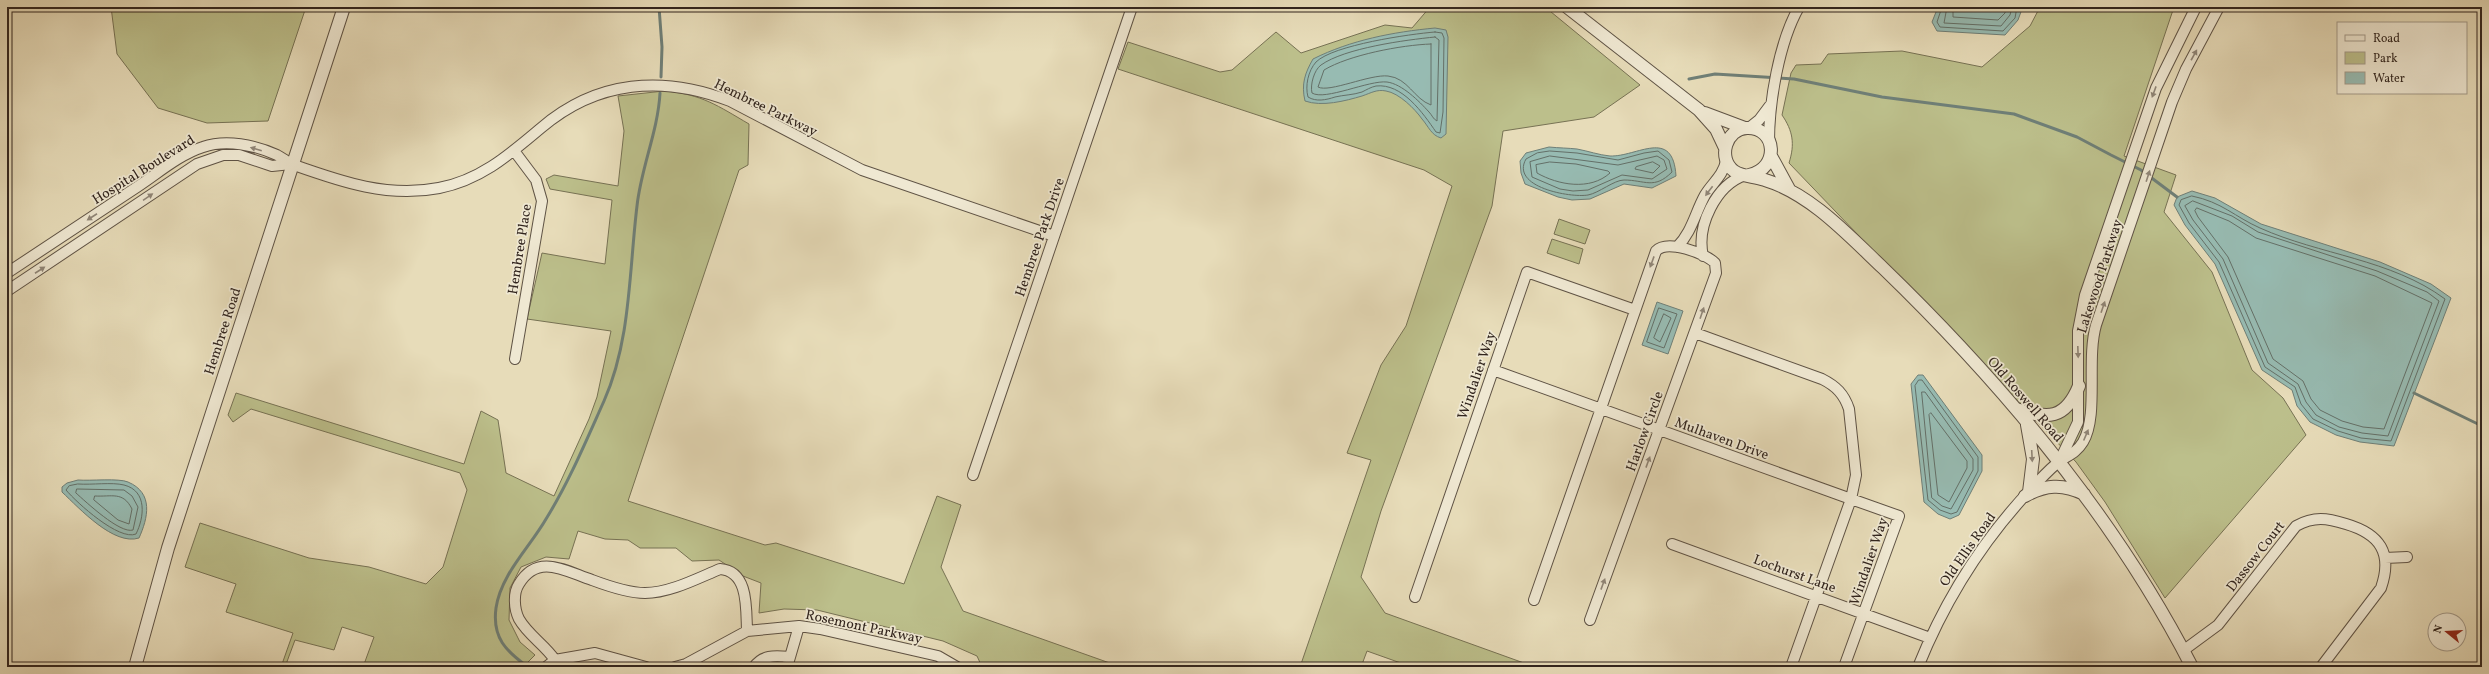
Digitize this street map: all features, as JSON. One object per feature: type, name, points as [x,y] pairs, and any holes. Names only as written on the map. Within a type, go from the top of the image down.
[{"type":"street","name":"Hembree Road","points":[[135,667],[168,548],[291,164],[344,7]]},
{"type":"street","name":"Hembree Park Drive","points":[[973,475],[1132,7]]},
{"type":"street","points":[[1567,7],[1698,110],[1716,128],[1725,148],[1726,161],[1721,175],[1704,198],[1686,237],[1676,247]]},
{"type":"street","points":[[1790,7],[1793,18]]},
{"type":"street","points":[[1770,142],[1772,102],[1793,18],[1799,7]]},
{"type":"street","name":"Lakewood Parkway","points":[[2059,462],[2076,428],[2079,386],[2078,331],[2091,277],[2156,88],[2196,7]]},
{"type":"street","name":"Lakewood Parkway","points":[[2059,462],[2076,451],[2088,431],[2091,408],[2091,353],[2096,325],[2172,102],[2186,70],[2219,7]]},
{"type":"street","name":"Hembree Parkway","points":[[291,164],[364,188],[413,192],[440,188],[467,180],[491,168],[515,152],[555,117],[594,96],[638,86],[683,87],[707,92],[730,101],[862,170],[1054,236]]},
{"type":"street","points":[[1725,148],[1734,133],[1747,128],[1760,120],[1772,102]]},
{"type":"street","points":[[1698,110],[1726,123],[1761,132],[1770,142]]},
{"type":"street","name":"Hospital Boulevard","points":[[7,273],[189,154],[222,142],[238,144],[264,151],[276,155],[291,164]]},
{"type":"street","name":"Old Roswell Road","points":[[1770,142],[1771,156],[1790,190]]},
{"type":"street","name":"Hembree Place","points":[[515,152],[536,180],[542,201],[516,359]]},
{"type":"street","name":"Hospital Boulevard","points":[[7,291],[197,164],[210,158],[239,155],[272,166],[291,164]]},
{"type":"street","points":[[1703,256],[1702,237],[1715,202],[1725,187],[1747,175],[1763,170],[1771,156]]},
{"type":"street","name":"Old Roswell Road","points":[[1726,161],[1734,171],[1790,190],[1854,240],[1906,291],[2016,409],[2084,494],[2133,566],[2184,650],[2192,667]]},
{"type":"street","points":[[106,208],[114,220]]},
{"type":"street","name":"Harlow Circle","points":[[1534,600],[1656,251],[1663,245],[1676,247],[1703,256],[1715,263],[1716,273],[1590,620]]},
{"type":"street","name":"Windalier Way","points":[[1415,597],[1527,272],[1635,310]]},
{"type":"street","points":[[1695,333],[1822,379],[1842,393],[1849,409],[1856,466],[1851,499],[1791,667]]},
{"type":"street","name":"Mulhaven Drive","points":[[1493,370],[1851,499]]},
{"type":"street","points":[[2016,409],[2045,416],[2058,414],[2070,404],[2079,386]]},
{"type":"street","points":[[2025,420],[2033,459],[2026,494]]},
{"type":"street","name":"Old Ellis Road","points":[[1918,667],[1930,638],[1970,564],[2026,494],[2059,462]]},
{"type":"street","points":[[2026,494],[2041,488],[2053,486],[2069,488],[2084,494]]},
{"type":"street","name":"Windalier Way","points":[[1844,667],[1899,516],[1851,499]]},
{"type":"street","name":"Dassow Court","points":[[2184,650],[2218,625],[2290,533],[2304,521],[2327,518],[2362,528],[2377,541],[2385,558],[2386,574],[2381,588],[2321,667]]},
{"type":"street","name":"Lochurst Lane","points":[[1672,544],[1930,638]]},
{"type":"street","points":[[2385,558],[2407,557]]},
{"type":"street","points":[[555,660],[519,618],[515,598],[515,590],[523,577],[530,572],[550,566],[559,567],[614,587],[645,593],[658,592],[720,569],[728,570],[736,574],[741,582],[747,631]]},
{"type":"street","points":[[787,667],[799,626]]},
{"type":"street","name":"Rosemont Parkway","points":[[675,667],[686,666],[747,631],[799,626],[938,656],[957,667]]},
{"type":"street","points":[[546,667],[555,660],[595,653],[646,667]]},
{"type":"street","points":[[754,667],[766,657],[790,656]]},
{"type":"green space","points":[[111,7],[304,7],[305,10],[268,121],[207,123],[158,108],[117,54]]},
{"type":"green space","points":[[1430,7],[1545,7],[1640,85],[1594,117],[1503,131],[1492,206],[1381,511],[1361,577],[1385,613],[1535,667],[1412,667],[1367,651],[1361,667],[1300,667],[1371,460],[1347,453],[1381,365],[1406,326],[1452,186],[1424,170],[1118,69],[1128,42],[1220,72],[1232,70],[1276,32],[1301,53],[1385,25],[1412,28]]},
{"type":"green space","points":[[2040,7],[2174,7],[2124,156],[2176,175],[2164,212],[2212,272],[2252,370],[2283,398],[2306,435],[2165,598],[2105,502],[2076,462],[1789,163],[1792,150],[1792,138],[1789,127],[1782,115],[1791,73],[1796,65],[1821,64],[1828,54],[1902,51],[1982,67],[2030,26]]},
{"type":"green space","points":[[664,91],[699,98],[719,106],[749,124],[748,165],[739,170],[628,501],[765,545],[776,543],[904,584],[937,496],[961,505],[941,567],[963,611],[1121,667],[982,667],[977,656],[943,641],[817,610],[784,609],[759,613],[761,583],[743,576],[719,560],[692,561],[676,548],[640,548],[628,540],[605,539],[578,531],[569,559],[546,557],[521,567],[510,588],[509,620],[520,642],[535,655],[523,667],[363,667],[374,637],[342,627],[334,650],[295,640],[285,667],[281,667],[293,633],[226,612],[236,584],[185,567],[200,523],[309,558],[369,567],[426,584],[443,567],[467,490],[460,473],[251,409],[233,422],[228,415],[236,393],[464,464],[481,411],[498,420],[506,473],[554,496],[589,419],[597,397],[611,331],[527,319],[542,253],[605,264],[612,200],[550,189],[546,179],[554,175],[618,186],[624,131],[618,96]]},
{"type":"green space","points":[[1559,219],[1590,230],[1585,244],[1554,234]]},
{"type":"green space","points":[[1552,239],[1583,249],[1579,264],[1547,253]]},
{"type":"water","points":[[1938,7],[2018,7],[2022,9],[2018,20],[2005,35],[1937,31],[1932,22]]},
{"type":"water","points":[[1435,28],[1446,30],[1448,37],[1446,134],[1441,138],[1432,133],[1411,106],[1391,92],[1377,91],[1334,103],[1312,103],[1305,101],[1303,89],[1304,79],[1313,59],[1327,52],[1372,38]]},
{"type":"water","points":[[1549,147],[1577,149],[1610,156],[1652,148],[1661,148],[1668,152],[1673,161],[1676,176],[1652,188],[1624,184],[1590,199],[1572,200],[1558,197],[1525,184],[1521,173],[1520,161],[1526,153]]},
{"type":"water","points":[[2192,191],[2215,198],[2261,224],[2380,262],[2431,284],[2451,298],[2394,446],[2360,442],[2336,435],[2310,422],[2297,406],[2292,390],[2262,370],[2215,264],[2185,225],[2174,205],[2177,197]]},
{"type":"water","points":[[1657,302],[1683,311],[1668,354],[1642,345]]},
{"type":"water","points":[[1918,375],[1923,375],[1982,455],[1982,471],[1959,515],[1950,519],[1938,514],[1924,502],[1911,384]]},
{"type":"water","points":[[78,480],[118,480],[128,482],[136,487],[142,493],[147,507],[145,522],[139,538],[129,539],[119,537],[108,531],[88,516],[62,492],[62,487],[67,483]]},
{"type":"waterway","points":[[659,7],[662,47],[661,77]]},
{"type":"waterway","points":[[1689,79],[1715,74],[1794,79],[1882,97],[2014,114],[2077,137],[2141,170],[2177,197]]},
{"type":"waterway","points":[[528,667],[513,655],[502,643],[496,628],[496,608],[499,596],[510,572],[546,519],[570,476],[613,378],[628,305],[639,192],[659,107],[660,93]]},
{"type":"waterway","points":[[2414,393],[2482,426]]}]
